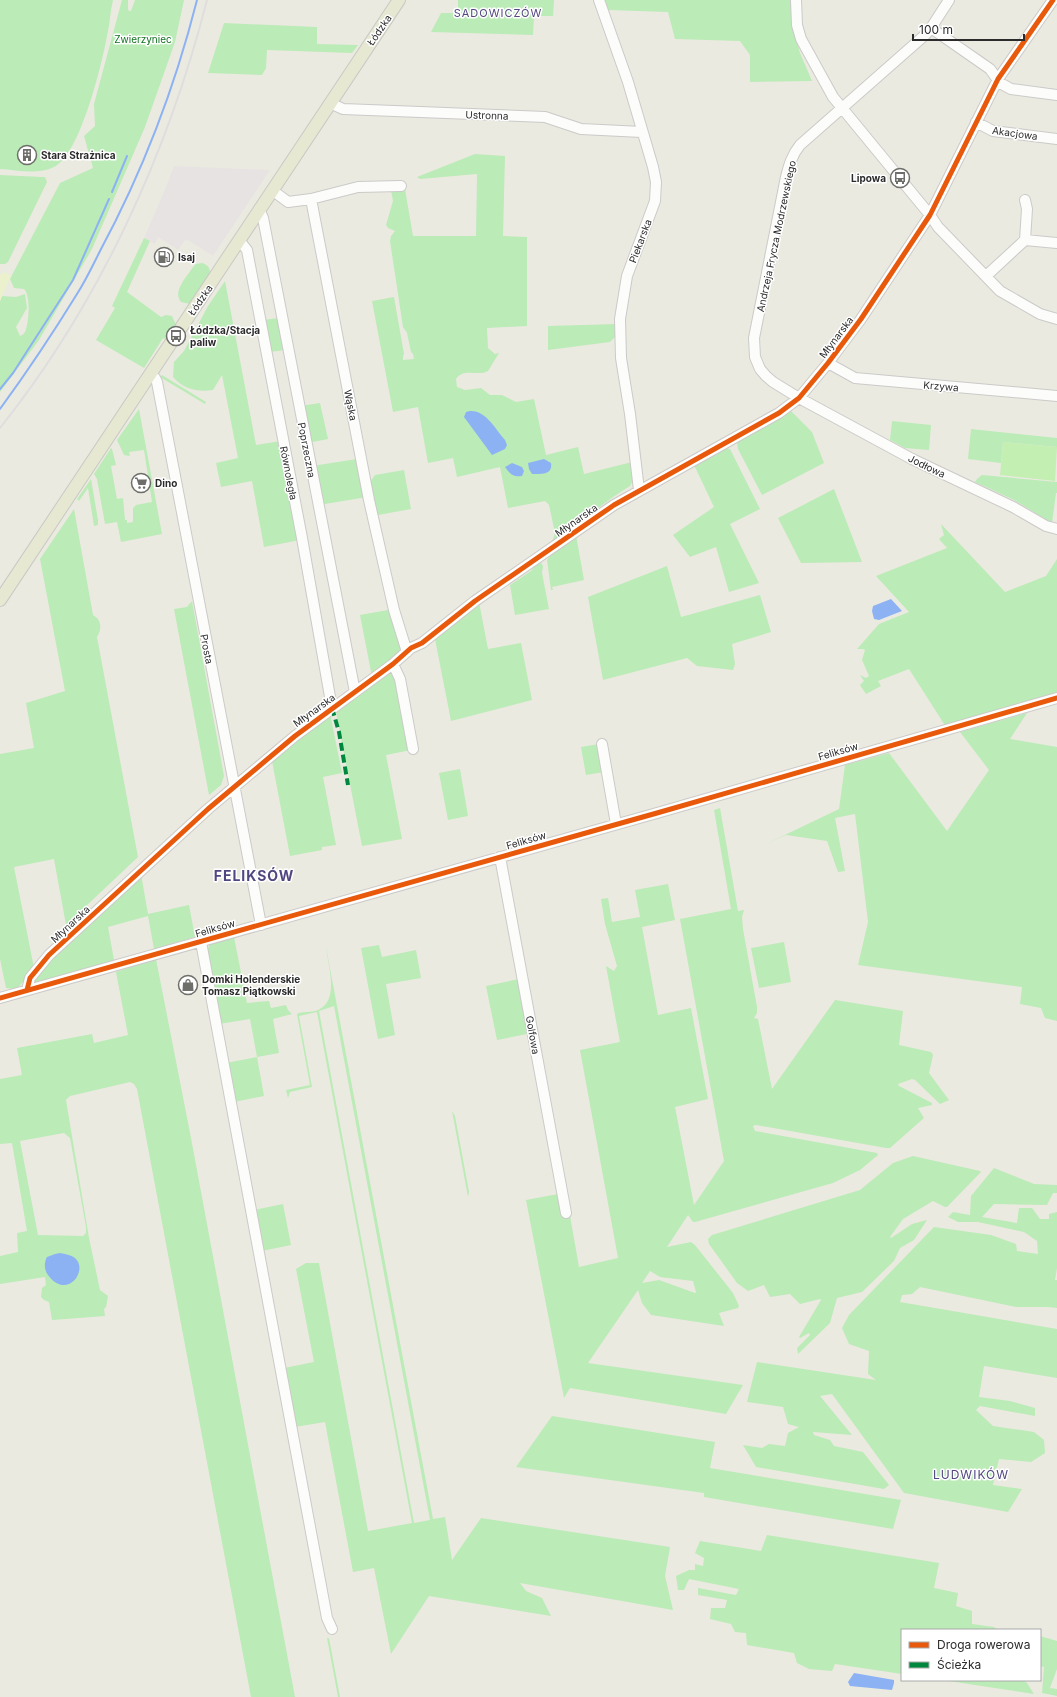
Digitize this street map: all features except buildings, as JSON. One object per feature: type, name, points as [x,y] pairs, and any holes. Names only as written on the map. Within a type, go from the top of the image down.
[{"type":"main road","name":"Łódzka","points":[[0,600],[399,0]]},
{"type":"street","name":"Piekarska","points":[[599,0],[628,82],[655,175],[656,195],[627,276],[621,310],[619,337],[620,358],[630,414],[640,490]]},
{"type":"street","points":[[796,0],[797,25],[801,39],[826,86],[842,109],[930,215],[938,227],[1000,291],[1040,314],[1057,319]]},
{"type":"street","name":"Andrzeja Frycza Modrzewskiego","points":[[799,398],[773,382],[763,372],[755,357],[754,338],[790,161],[800,145],[931,28],[949,0]]},
{"type":"street","name":"Młynarska","points":[[27,990],[30,978],[46,958],[158,853],[283,745],[407,652],[431,636],[475,601],[544,555],[614,505],[779,412],[799,398],[860,319],[930,215],[998,79],[1053,0]]},
{"type":"street","points":[[931,28],[990,69],[1005,87],[1057,95]]},
{"type":"street","name":"Ustronna","points":[[330,103],[343,109],[545,117],[581,129],[642,132]]},
{"type":"street","name":"Akacjowa","points":[[976,122],[993,131],[1057,139]]},
{"type":"street","points":[[272,190],[288,202],[311,200],[358,187],[401,186]]},
{"type":"street","name":"Wąska","points":[[311,200],[369,500],[394,610],[407,652]]},
{"type":"street","points":[[986,276],[1025,240],[1027,209],[1025,200]]},
{"type":"street","name":"Poprzeczna","points":[[259,209],[263,218],[307,454],[355,692]]},
{"type":"street","name":"Równoległa","points":[[239,240],[247,250],[302,538],[332,708]]},
{"type":"street","points":[[1025,240],[1057,243]]},
{"type":"street","name":"Krzywa","points":[[828,362],[855,378],[1057,396]]},
{"type":"street","name":"Prosta","points":[[151,374],[157,382],[231,775],[236,786],[261,925]]},
{"type":"street","name":"Jodłowa","points":[[799,398],[918,462],[1012,507],[1046,526],[1057,529]]},
{"type":"street","points":[[393,664],[400,679],[413,750]]},
{"type":"street","name":"Feliksów","points":[[0,998],[1057,698]]},
{"type":"street","points":[[602,744],[616,824]]},
{"type":"street","name":"Golfowa","points":[[500,857],[566,1213]]},
{"type":"street","points":[[201,942],[327,1618],[332,1629]]},
{"type":"shaded area","points":[[174,166],[270,170],[213,256],[186,239],[178,250],[158,237],[155,244],[144,238]]},
{"type":"green space","name":"Zwierzyniec","points":[[0,0],[113,0],[108,32],[95,87],[81,128],[64,159],[54,167],[41,171],[0,169]]},
{"type":"green space","name":"Zwierzyniec","points":[[122,0],[128,0],[128,9],[131,11],[135,0],[184,0],[175,42],[145,127],[92,249],[39,340],[0,392],[0,301],[2,296],[16,297],[25,294],[27,308],[16,327],[20,336],[25,332],[28,322],[28,297],[24,289],[14,288],[10,279],[60,183],[93,168],[84,136],[95,126],[94,104]]},
{"type":"green space","points":[[458,0],[554,0],[553,16],[534,16],[533,35],[431,32],[441,13],[458,13]]},
{"type":"green space","points":[[605,0],[792,0],[794,32],[800,53],[812,81],[750,82],[750,55],[740,41],[675,39],[668,12],[608,10]]},
{"type":"green space","points":[[224,23],[317,27],[317,44],[358,45],[352,53],[267,50],[266,68],[262,75],[208,73]]},
{"type":"green space","points":[[475,154],[505,156],[503,236],[527,237],[527,326],[487,328],[488,348],[495,354],[499,353],[488,371],[484,373],[467,373],[459,375],[456,379],[457,387],[465,390],[481,388],[490,395],[502,395],[516,402],[534,399],[546,455],[578,447],[584,474],[632,462],[633,480],[630,486],[552,542],[555,533],[549,505],[545,501],[508,508],[500,467],[457,477],[453,458],[428,463],[418,407],[393,412],[372,301],[394,297],[404,354],[403,360],[414,359],[407,333],[403,327],[390,241],[391,236],[395,231],[388,228],[386,225],[393,201],[391,190],[405,189],[413,236],[476,236],[477,174],[420,179],[417,177]]},
{"type":"green space","points":[[0,175],[45,177],[47,182],[8,262],[5,264],[0,264]]},
{"type":"green space","points":[[144,238],[150,241],[127,292],[161,317],[166,315],[172,316],[176,325],[168,341],[163,338],[144,368],[96,340],[115,308],[112,306]]},
{"type":"green space","points":[[202,263],[209,268],[210,277],[190,304],[181,302],[178,293],[181,284],[196,264]]},
{"type":"green space","points":[[225,281],[256,445],[281,441],[300,540],[264,547],[252,481],[221,487],[216,463],[238,458],[222,375],[213,390],[208,391],[192,389],[182,385],[173,377],[174,362],[184,351],[208,306]]},
{"type":"green space","points":[[279,318],[286,350],[269,352],[263,320]]},
{"type":"green space","points":[[617,324],[615,337],[610,342],[548,350],[548,326]]},
{"type":"green space","points":[[162,375],[206,402],[205,404],[160,377]]},
{"type":"green space","points":[[320,403],[328,439],[307,443],[300,406]]},
{"type":"green space","points":[[139,409],[162,534],[121,542],[117,522],[105,524],[97,479],[94,474],[111,448],[116,465],[111,466],[117,499],[123,498],[125,520],[127,520],[127,523],[133,522],[133,508],[136,505],[152,502],[144,450],[129,452],[130,456],[124,455],[117,440]]},
{"type":"green space","points":[[789,409],[812,432],[824,463],[762,495],[738,449],[737,442]]},
{"type":"green space","points":[[892,421],[931,425],[929,450],[905,448],[890,440]]},
{"type":"green space","points":[[971,429],[1057,438],[1057,447],[1003,442],[1001,463],[968,459]]},
{"type":"green space","points":[[1003,442],[1057,447],[1055,481],[1000,475]]},
{"type":"green space","points":[[722,447],[730,449],[760,509],[730,524],[759,583],[729,592],[716,547],[690,557],[673,535],[714,507],[695,467],[690,465]]},
{"type":"green space","points":[[357,459],[367,497],[319,505],[312,466]]},
{"type":"green space","points":[[404,470],[411,509],[378,515],[370,482],[375,475]]},
{"type":"green space","points":[[982,475],[1057,482],[1057,493],[1052,523],[1014,500],[975,482]]},
{"type":"green space","points":[[91,479],[98,520],[98,525],[94,526],[88,488],[79,501],[77,499]]},
{"type":"green space","points":[[834,489],[862,562],[801,563],[778,518]]},
{"type":"green space","points":[[74,509],[93,615],[100,622],[100,631],[97,637],[138,857],[66,925],[54,859],[14,867],[34,968],[17,989],[6,988],[0,959],[0,754],[34,748],[26,703],[65,691],[40,559]]},
{"type":"green space","points":[[941,524],[1005,592],[1046,576],[1057,559],[1057,692],[946,727],[909,669],[878,681],[881,686],[866,694],[860,685],[864,681],[860,675],[866,678],[869,676],[862,660],[865,650],[857,649],[879,624],[909,612],[876,576],[947,548],[939,539],[944,535]]},
{"type":"green space","points":[[576,535],[584,580],[552,587],[553,590],[551,590],[547,560],[552,554]]},
{"type":"green space","points":[[541,563],[543,566],[542,573],[549,609],[515,615],[510,585],[531,571],[537,564]]},
{"type":"green space","points":[[667,566],[681,617],[760,595],[771,632],[732,644],[735,664],[733,670],[697,666],[687,658],[603,680],[588,597]]},
{"type":"green space","points":[[192,601],[224,776],[221,785],[209,795],[174,609],[187,607]]},
{"type":"green space","points":[[479,602],[488,649],[521,643],[532,700],[451,721],[435,639]]},
{"type":"green space","points":[[388,610],[391,612],[401,648],[400,653],[372,677],[360,615]]},
{"type":"green space","points":[[394,669],[411,750],[386,755],[402,839],[362,846],[336,712]]},
{"type":"green space","points":[[330,713],[342,773],[323,777],[336,845],[322,847],[322,850],[290,856],[272,761]]},
{"type":"green space","points":[[1027,713],[1010,739],[1057,747],[1057,1021],[1045,1018],[1041,1008],[1020,1004],[1022,987],[858,965],[868,922],[855,814],[835,818],[845,871],[838,872],[827,841],[786,835],[766,844],[839,809],[845,765],[889,753],[947,831],[989,770],[960,732]]},
{"type":"green space","points":[[599,744],[604,772],[586,775],[581,747]]},
{"type":"green space","points":[[460,769],[468,816],[448,820],[439,773]]},
{"type":"green space","points":[[720,808],[738,911],[744,910],[742,917],[743,929],[757,1007],[757,1013],[754,1018],[758,1019],[772,1089],[835,1000],[903,1011],[899,1045],[931,1052],[933,1055],[929,1073],[949,1100],[940,1104],[915,1080],[912,1079],[898,1084],[899,1086],[932,1103],[932,1105],[918,1108],[924,1118],[890,1148],[756,1125],[753,1126],[755,1131],[877,1153],[878,1155],[860,1170],[833,1183],[695,1222],[693,1222],[688,1215],[667,1247],[691,1242],[695,1245],[733,1293],[739,1306],[738,1308],[719,1313],[724,1326],[651,1315],[642,1303],[638,1290],[588,1363],[743,1385],[726,1414],[570,1388],[564,1398],[526,1200],[558,1194],[569,1210],[579,1267],[618,1258],[580,1050],[620,1042],[606,966],[614,971],[617,966],[605,924],[601,899],[608,898],[612,922],[640,917],[635,890],[668,884],[675,920],[642,927],[658,1015],[691,1008],[708,1099],[675,1107],[694,1205],[724,1161],[680,919],[731,909],[714,810]],"holes":[[[650,1271],[660,1277],[693,1281],[696,1292],[695,1293],[659,1280],[642,1283]]]},
{"type":"green space","points":[[141,874],[148,914],[189,905],[195,937],[154,949],[148,916],[108,927],[114,960],[128,958],[23,988]]},
{"type":"green space","points":[[234,937],[247,1003],[269,1001],[271,1008],[286,1005],[292,1014],[273,1019],[279,1053],[257,1057],[250,1019],[219,1024],[206,953],[210,944]]},
{"type":"green space","points":[[784,942],[791,982],[759,988],[751,948]]},
{"type":"green space","points":[[379,945],[382,957],[416,950],[421,978],[386,984],[395,1035],[378,1039],[361,948]]},
{"type":"green space","points":[[326,947],[433,1519],[445,1517],[452,1560],[481,1518],[670,1547],[665,1576],[673,1610],[520,1583],[526,1591],[542,1598],[551,1616],[429,1596],[391,1654],[374,1568],[353,1572],[325,1422],[295,1427],[284,1368],[314,1362],[296,1269],[306,1263],[319,1263],[368,1531],[412,1523],[317,1012],[299,1016],[312,1087],[290,1092],[288,1098],[286,1090],[310,1085],[297,1014],[318,1010],[325,1005],[329,999],[331,982]],"holes":[[[334,1006],[430,1520],[414,1523],[319,1011]]]},
{"type":"green space","points":[[156,959],[191,1138],[295,1697],[251,1697],[137,1089],[134,1084],[130,1082],[70,1096],[66,1100],[89,1238],[100,1290],[108,1296],[106,1307],[104,1309],[105,1316],[52,1320],[49,1302],[41,1297],[42,1288],[46,1285],[45,1277],[0,1284],[0,1256],[18,1252],[17,1233],[27,1231],[12,1143],[0,1144],[0,1079],[22,1075],[17,1048],[92,1034],[94,1043],[128,1035],[116,972]],"holes":[[[64,1133],[70,1138],[86,1233],[83,1236],[38,1235],[20,1141]]]},
{"type":"green space","points":[[519,979],[528,1027],[526,1028],[527,1034],[497,1040],[486,986]]},
{"type":"green space","points":[[257,1057],[264,1096],[234,1102],[226,1063]]},
{"type":"green space","points":[[452,1111],[455,1116],[469,1192],[468,1197]]},
{"type":"green space","points":[[913,1156],[981,1172],[947,1207],[933,1201],[903,1219],[890,1237],[891,1238],[912,1224],[927,1220],[914,1240],[900,1248],[894,1261],[862,1292],[837,1298],[830,1323],[798,1354],[797,1348],[810,1335],[809,1333],[800,1338],[799,1337],[821,1300],[800,1304],[790,1294],[770,1297],[764,1285],[748,1291],[737,1283],[709,1244],[708,1239],[712,1235],[860,1190],[893,1163]]},
{"type":"green space","points":[[994,1168],[1034,1184],[1057,1185],[1057,1193],[1053,1193],[1047,1205],[994,1204],[982,1217],[1017,1223],[1019,1208],[1032,1208],[1040,1219],[1049,1219],[1049,1214],[1057,1212],[1057,1268],[1055,1280],[1057,1280],[1057,1308],[1016,1307],[920,1287],[912,1294],[902,1295],[900,1302],[1057,1329],[1057,1378],[984,1366],[979,1397],[1010,1401],[1035,1408],[1035,1416],[980,1406],[976,1410],[993,1426],[1034,1432],[1044,1440],[1045,1453],[1031,1462],[999,1459],[993,1485],[1022,1489],[1008,1512],[904,1493],[832,1394],[820,1396],[852,1435],[813,1432],[814,1435],[830,1440],[834,1446],[863,1452],[889,1485],[884,1489],[756,1467],[743,1445],[762,1448],[769,1444],[785,1446],[788,1433],[799,1427],[788,1424],[783,1407],[747,1402],[757,1362],[876,1380],[868,1374],[869,1351],[849,1344],[842,1328],[849,1315],[934,1227],[991,1235],[1016,1244],[1017,1251],[1038,1254],[1037,1241],[1024,1232],[978,1222],[958,1222],[948,1217],[953,1212],[970,1215],[971,1196]]},
{"type":"green space","points":[[283,1204],[291,1245],[262,1251],[254,1210]]},
{"type":"green space","points":[[552,1416],[715,1442],[710,1468],[901,1500],[893,1529],[704,1497],[704,1493],[516,1467]]},
{"type":"green space","points":[[767,1535],[939,1563],[934,1588],[958,1593],[956,1606],[972,1611],[972,1624],[994,1627],[997,1629],[901,1629],[901,1674],[835,1664],[832,1671],[809,1669],[797,1663],[794,1653],[747,1645],[746,1633],[735,1632],[731,1624],[710,1619],[711,1608],[725,1608],[727,1600],[698,1595],[698,1588],[736,1595],[739,1589],[689,1579],[684,1590],[678,1590],[676,1576],[689,1570],[695,1570],[695,1564],[703,1566],[704,1558],[695,1553],[700,1541],[761,1551]]},
{"type":"green space","points":[[1041,1636],[1057,1641],[1057,1669],[1050,1688],[1057,1689],[1057,1696],[1042,1693],[1044,1667],[1041,1666]]},
{"type":"green space","points":[[327,1638],[329,1638],[340,1697],[338,1697]]},
{"type":"green space","points":[[949,1681],[1024,1681],[1034,1694]]},
{"type":"sand","points":[[5,272],[11,276],[0,301],[0,275]]},
{"type":"water","points":[[470,411],[481,414],[490,421],[505,440],[507,445],[505,449],[492,455],[464,417],[466,412]]},
{"type":"water","points":[[544,459],[551,463],[550,470],[546,473],[532,474],[528,463]]},
{"type":"water","points":[[512,463],[522,467],[524,471],[522,476],[516,476],[508,472],[505,467]]},
{"type":"water","points":[[891,599],[902,611],[879,620],[874,619],[872,611],[873,606]]},
{"type":"water","points":[[60,1253],[75,1258],[79,1263],[78,1276],[69,1284],[62,1285],[55,1282],[48,1275],[45,1268],[47,1257]]},
{"type":"water","points":[[854,1673],[894,1680],[892,1690],[850,1686],[848,1682]]},
{"type":"waterway","points":[[0,409],[40,352],[80,289],[116,221],[144,159],[168,97],[179,65],[197,0]]},
{"type":"waterway","points":[[112,192],[127,156]]},
{"type":"waterway","points":[[0,389],[13,373],[73,280],[109,199]]},
{"type":"railway","points":[[0,428],[36,380],[69,330],[99,278],[126,225],[172,114],[191,57],[207,0]]},
{"type":"marked path","points":[[332,708],[339,732],[348,785]]},
{"type":"cycle path","points":[[27,990],[30,978],[49,955],[208,809],[295,736],[393,664],[411,648],[422,643],[475,601],[614,505],[779,413],[799,398],[828,363],[861,319],[930,215],[998,79],[1053,0]]},
{"type":"cycle path","points":[[0,998],[657,813],[1057,698]]},
{"type":"place","name":"Stara Strażnica","points":[[27,155]]},
{"type":"place","name":"Lipowa","points":[[900,178]]},
{"type":"place","name":"Isaj","points":[[164,257]]},
{"type":"place","name":"Łódzka/Stacja paliw","points":[[176,336]]},
{"type":"place","name":"Dino","points":[[141,483]]},
{"type":"place","name":"Domki Holenderskie Tomasz Piątkowski","points":[[188,985]]},
{"type":"district","name":"SADOWICZÓW","points":[[498,13]]},
{"type":"district","name":"FELIKSÓW","points":[[254,875]]},
{"type":"district","name":"LUDWIKÓW","points":[[971,1474]]}]
